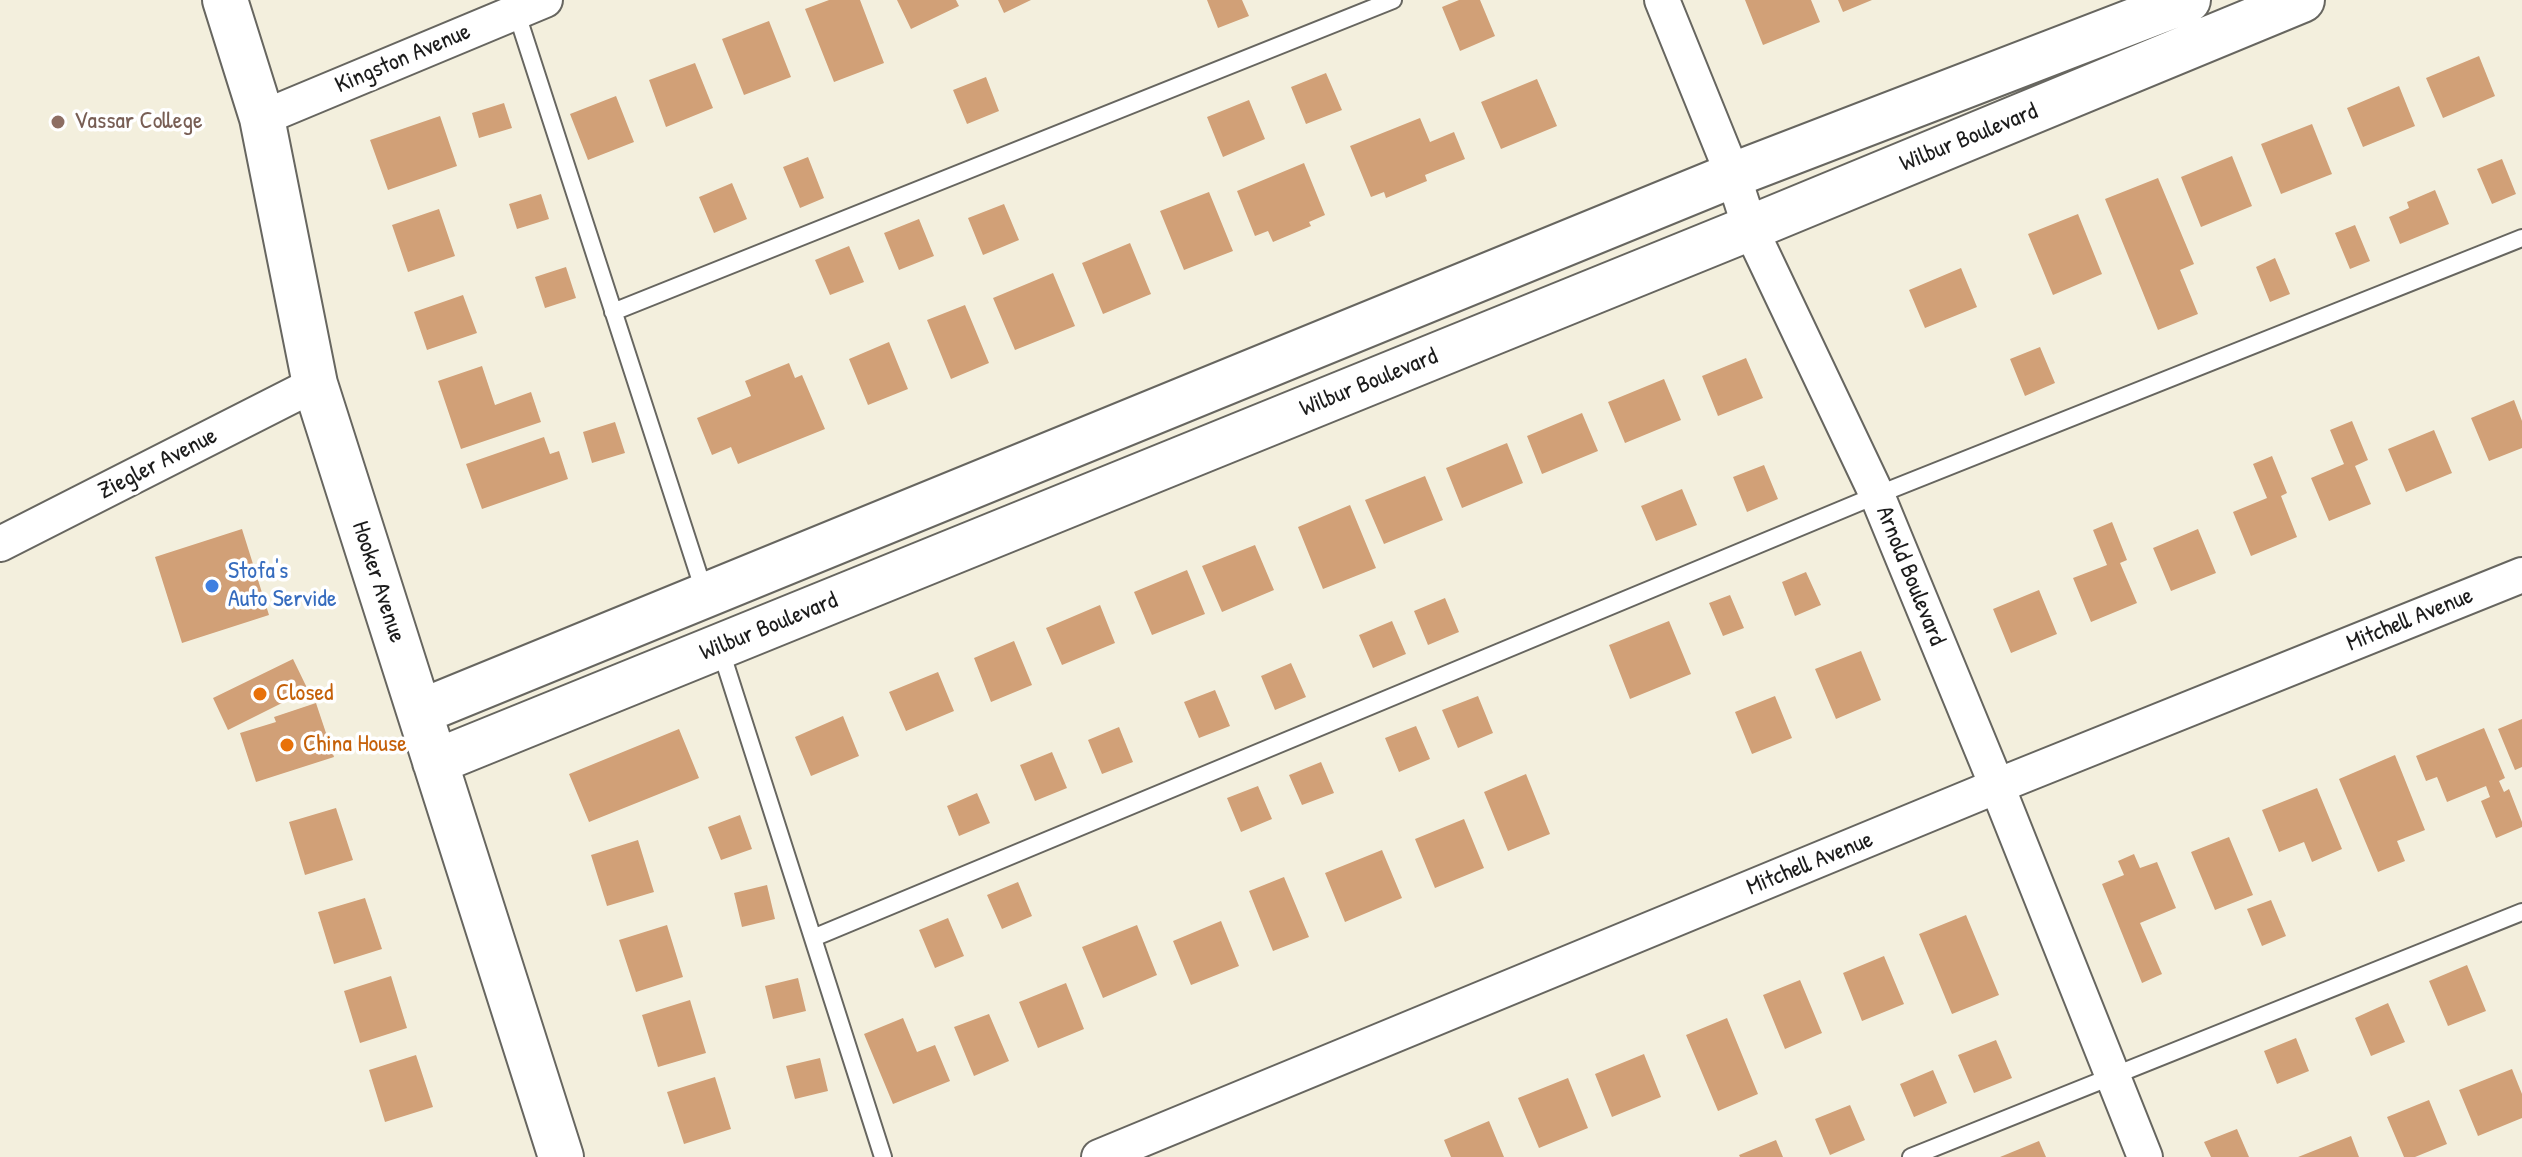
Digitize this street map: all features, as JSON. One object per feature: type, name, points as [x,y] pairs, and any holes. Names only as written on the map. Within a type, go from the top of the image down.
[{"type":"street","name":"Hooker Avenue","points":[[225,0],[262,118],[315,384],[561,1157]]},
{"type":"street","name":"Arnold Boulevard","points":[[1662,0],[1733,175],[1750,228],[1877,495],[2145,1157]]},
{"type":"street","name":"Wilbur Boulevard","points":[[420,712],[1733,175],[2188,0]]},
{"type":"street","name":"Wilbur Boulevard","points":[[435,762],[1750,228],[2302,0]]},
{"type":"street","name":"Kingston Avenue","points":[[262,118],[524,4]]},
{"type":"street","name":"Ziegler Avenue","points":[[0,544],[315,384]]},
{"type":"street","name":"Mitchell Avenue","points":[[1099,1157],[1997,786],[2522,575]]},
{"type":"lane","points":[[613,312],[1393,0]]},
{"type":"lane","points":[[524,4],[613,312],[706,596]]},
{"type":"lane","points":[[813,938],[1877,495],[2522,238]]},
{"type":"lane","points":[[720,647],[883,1157]]},
{"type":"lane","points":[[1911,1157],[2522,912]]},
{"type":"building","points":[[829,0],[860,0],[884,63],[834,82],[805,9]]},
{"type":"building","points":[[897,0],[956,0],[959,6],[911,29]]},
{"type":"building","points":[[998,0],[1031,0],[1004,13]]},
{"type":"building","points":[[1207,0],[1242,0],[1249,16],[1218,28]]},
{"type":"building","points":[[1459,0],[1480,0],[1495,36],[1460,51],[1442,7]]},
{"type":"building","points":[[1745,0],[1811,0],[1820,22],[1763,45]]},
{"type":"building","points":[[1838,0],[1872,0],[1843,12]]},
{"type":"building","points":[[769,21],[791,77],[744,95],[722,39]]},
{"type":"building","points":[[2479,56],[2495,96],[2443,118],[2426,78]]},
{"type":"building","points":[[695,63],[713,108],[666,127],[649,80]]},
{"type":"building","points":[[1326,73],[1342,110],[1306,124],[1291,87]]},
{"type":"building","points":[[986,77],[999,111],[967,124],[953,90]]},
{"type":"building","points":[[1537,79],[1557,126],[1501,149],[1481,102]]},
{"type":"building","points":[[2399,86],[2415,126],[2363,147],[2347,108]]},
{"type":"building","points":[[616,96],[634,142],[588,160],[570,114]]},
{"type":"building","points":[[1249,100],[1265,139],[1223,157],[1207,117]]},
{"type":"building","points":[[504,103],[512,128],[479,138],[472,113]]},
{"type":"building","points":[[440,116],[457,166],[388,190],[370,140]]},
{"type":"building","points":[[1420,118],[1430,142],[1454,132],[1465,159],[1425,175],[1427,181],[1386,198],[1384,192],[1371,197],[1350,146]]},
{"type":"building","points":[[2312,124],[2332,174],[2281,194],[2261,144]]},
{"type":"building","points":[[2232,156],[2252,206],[2201,227],[2181,177]]},
{"type":"building","points":[[808,157],[824,198],[800,208],[783,167]]},
{"type":"building","points":[[2502,159],[2516,194],[2492,204],[2477,169]]},
{"type":"building","points":[[1304,163],[1325,215],[1309,222],[1311,226],[1273,242],[1268,231],[1255,236],[1237,191]]},
{"type":"building","points":[[2158,178],[2194,264],[2180,270],[2198,314],[2158,330],[2105,199]]},
{"type":"building","points":[[732,183],[747,219],[714,233],[699,197]]},
{"type":"building","points":[[2435,190],[2449,224],[2400,244],[2389,217],[2409,208],[2407,202]]},
{"type":"building","points":[[1209,192],[1233,251],[1184,270],[1160,211]]},
{"type":"building","points":[[541,194],[549,219],[517,229],[509,204]]},
{"type":"building","points":[[1004,204],[1019,240],[983,255],[968,218]]},
{"type":"building","points":[[439,209],[455,256],[408,272],[392,225]]},
{"type":"building","points":[[2078,214],[2102,274],[2053,295],[2028,234]]},
{"type":"building","points":[[919,219],[934,256],[899,270],[884,233]]},
{"type":"building","points":[[2355,225],[2370,261],[2350,269],[2335,233]]},
{"type":"building","points":[[1130,243],[1151,294],[1103,314],[1082,263]]},
{"type":"building","points":[[849,246],[864,282],[830,295],[815,260]]},
{"type":"building","points":[[2275,258],[2290,294],[2270,302],[2256,267]]},
{"type":"building","points":[[566,267],[576,298],[545,308],[535,277]]},
{"type":"building","points":[[1961,268],[1977,307],[1925,328],[1909,290]]},
{"type":"building","points":[[1053,273],[1075,326],[1015,350],[993,298]]},
{"type":"building","points":[[463,295],[477,333],[427,350],[414,312]]},
{"type":"building","points":[[965,305],[989,363],[951,379],[927,320]]},
{"type":"building","points":[[889,342],[908,389],[868,405],[849,359]]},
{"type":"building","points":[[2040,347],[2055,383],[2025,396],[2010,359]]},
{"type":"building","points":[[1746,358],[1763,398],[1718,416],[1702,376]]},
{"type":"building","points":[[789,363],[795,378],[802,375],[825,429],[738,464],[731,447],[712,455],[697,418],[751,396],[745,381]]},
{"type":"building","points":[[482,366],[495,405],[531,392],[541,422],[461,449],[438,381]]},
{"type":"building","points":[[1664,379],[1681,420],[1625,443],[1608,402]]},
{"type":"building","points":[[2514,400],[2522,421],[2522,448],[2489,461],[2471,418]]},
{"type":"building","points":[[1582,413],[1598,451],[1542,474],[1527,436]]},
{"type":"building","points":[[2352,421],[2368,460],[2355,466],[2371,504],[2329,521],[2311,478],[2344,464],[2330,430]]},
{"type":"building","points":[[615,422],[625,453],[592,463],[583,432]]},
{"type":"building","points":[[2434,430],[2452,473],[2406,492],[2388,449]]},
{"type":"building","points":[[544,437],[550,454],[559,451],[568,479],[482,509],[466,464]]},
{"type":"building","points":[[1507,443],[1523,483],[1462,508],[1446,468]]},
{"type":"building","points":[[2272,456],[2287,493],[2281,496],[2297,537],[2251,556],[2233,512],[2267,498],[2253,464]]},
{"type":"building","points":[[1764,465],[1778,499],[1747,512],[1733,477]]},
{"type":"building","points":[[1425,476],[1443,520],[1384,544],[1365,500]]},
{"type":"building","points":[[1682,489],[1697,525],[1656,541],[1641,506]]},
{"type":"building","points":[[1350,505],[1376,568],[1323,589],[1298,527]]},
{"type":"building","points":[[2112,522],[2127,560],[2120,563],[2137,603],[2091,622],[2073,578],[2107,565],[2093,530]]},
{"type":"building","name":"Stofa's Auto Servide","points":[[242,529],[269,615],[182,643],[155,557]]},
{"type":"building","points":[[2198,529],[2216,573],[2171,591],[2153,548]]},
{"type":"building","points":[[1255,545],[1274,590],[1222,612],[1202,566]]},
{"type":"building","points":[[1187,570],[1205,614],[1152,635],[1134,592]]},
{"type":"building","points":[[1806,572],[1821,605],[1795,616],[1782,582]]},
{"type":"building","points":[[2039,590],[2057,634],[2011,653],[1993,609]]},
{"type":"building","points":[[1730,595],[1744,628],[1723,636],[1709,603]]},
{"type":"building","points":[[1445,598],[1459,632],[1428,645],[1414,611]]},
{"type":"building","points":[[1100,605],[1115,643],[1062,665],[1046,628]]},
{"type":"building","points":[[1392,621],[1406,654],[1373,668],[1359,635]]},
{"type":"building","points":[[1669,621],[1691,674],[1630,699],[1609,645]]},
{"type":"building","points":[[1014,641],[1032,685],[991,702],[974,658]]},
{"type":"building","points":[[1861,651],[1881,700],[1836,719],[1815,669]]},
{"type":"building","name":"Closed","points":[[293,659],[308,690],[228,730],[213,698]]},
{"type":"building","points":[[1291,663],[1306,697],[1275,710],[1261,676]]},
{"type":"building","points":[[938,672],[954,711],[906,731],[889,692]]},
{"type":"building","points":[[1215,690],[1230,726],[1199,738],[1184,702]]},
{"type":"building","points":[[1478,696],[1493,733],[1458,748],[1442,710]]},
{"type":"building","points":[[1775,696],[1792,738],[1752,754],[1735,712]]},
{"type":"building","name":"China House","points":[[316,703],[334,757],[256,782],[240,733],[276,722],[274,717]]},
{"type":"building","points":[[843,716],[859,756],[811,776],[795,737]]},
{"type":"building","points":[[2522,719],[2522,767],[2515,770],[2498,729]]},
{"type":"building","points":[[1416,726],[1430,759],[1399,772],[1385,738]]},
{"type":"building","points":[[1119,727],[1133,762],[1102,774],[1088,740]]},
{"type":"building","points":[[2484,728],[2505,778],[2499,781],[2504,792],[2509,789],[2522,822],[2522,827],[2496,838],[2481,801],[2490,797],[2486,786],[2447,802],[2437,777],[2426,781],[2416,756]]},
{"type":"building","points":[[679,729],[699,778],[589,822],[569,774]]},
{"type":"building","points":[[1052,752],[1067,788],[1035,801],[1020,765]]},
{"type":"building","points":[[2395,755],[2425,830],[2397,841],[2405,861],[2378,872],[2339,779]]},
{"type":"building","points":[[1321,762],[1334,793],[1302,805],[1289,775]]},
{"type":"building","points":[[1526,774],[1550,834],[1508,851],[1484,792]]},
{"type":"building","points":[[1258,786],[1272,819],[1241,832],[1227,798]]},
{"type":"building","points":[[2317,788],[2342,849],[2312,862],[2304,842],[2279,852],[2262,810]]},
{"type":"building","points":[[977,793],[990,823],[959,836],[947,806]]},
{"type":"building","points":[[336,808],[353,860],[305,875],[289,822]]},
{"type":"building","points":[[740,815],[752,849],[721,860],[708,827]]},
{"type":"building","points":[[1464,819],[1484,868],[1435,888],[1415,839]]},
{"type":"building","points":[[2229,837],[2253,895],[2215,910],[2191,852]]},
{"type":"building","points":[[638,840],[654,892],[607,906],[591,855]]},
{"type":"building","points":[[1382,850],[1402,898],[1345,922],[1325,873]]},
{"type":"building","points":[[2134,854],[2140,868],[2157,862],[2176,908],[2140,923],[2162,974],[2142,983],[2102,884],[2124,875],[2118,861]]},
{"type":"building","points":[[1284,877],[1309,937],[1273,951],[1249,891]]},
{"type":"building","points":[[1018,882],[1032,916],[1002,929],[987,895]]},
{"type":"building","points":[[767,885],[775,919],[742,927],[734,893]]},
{"type":"building","points":[[365,898],[382,949],[334,964],[318,912]]},
{"type":"building","points":[[2271,900],[2286,936],[2262,946],[2247,909]]},
{"type":"building","points":[[1966,915],[1999,995],[1952,1014],[1919,934]]},
{"type":"building","points":[[948,918],[964,956],[935,968],[919,930]]},
{"type":"building","points":[[1221,921],[1239,966],[1191,985],[1173,941]]},
{"type":"building","points":[[667,925],[683,977],[636,992],[619,940]]},
{"type":"building","points":[[1137,925],[1157,975],[1103,998],[1082,947]]},
{"type":"building","points":[[1884,956],[1904,1004],[1862,1021],[1843,973]]},
{"type":"building","points":[[2467,965],[2486,1011],[2448,1026],[2429,981]]},
{"type":"building","points":[[391,976],[407,1028],[360,1043],[344,991]]},
{"type":"building","points":[[798,978],[806,1011],[773,1019],[765,986]]},
{"type":"building","points":[[1800,980],[1822,1033],[1785,1049],[1763,995]]},
{"type":"building","points":[[1066,983],[1084,1029],[1038,1048],[1019,1002]]},
{"type":"building","points":[[690,1000],[706,1053],[658,1067],[642,1015]]},
{"type":"building","points":[[2388,1003],[2405,1042],[2371,1056],[2355,1018]]},
{"type":"building","points":[[989,1014],[1009,1061],[974,1076],[954,1027]]},
{"type":"building","points":[[903,1018],[917,1052],[935,1045],[950,1081],[893,1104],[864,1034]]},
{"type":"building","points":[[1727,1018],[1758,1094],[1718,1111],[1686,1035]]},
{"type":"building","points":[[2296,1038],[2309,1071],[2277,1084],[2264,1051]]},
{"type":"building","points":[[1996,1040],[2012,1078],[1974,1093],[1958,1055]]},
{"type":"building","points":[[1644,1054],[1661,1097],[1612,1117],[1595,1074]]},
{"type":"building","points":[[416,1055],[433,1107],[385,1122],[369,1070]]},
{"type":"building","points":[[820,1058],[828,1091],[795,1099],[786,1066]]},
{"type":"building","points":[[2512,1069],[2522,1094],[2522,1118],[2478,1136],[2459,1090]]},
{"type":"building","points":[[1933,1070],[1947,1103],[1914,1117],[1900,1084]]},
{"type":"building","points":[[715,1077],[731,1129],[684,1144],[667,1092]]},
{"type":"building","points":[[1568,1078],[1588,1128],[1539,1148],[1518,1098]]},
{"type":"building","points":[[2429,1100],[2447,1144],[2415,1157],[2404,1157],[2387,1117]]},
{"type":"building","points":[[1850,1105],[1865,1140],[1830,1155],[1815,1119]]},
{"type":"building","points":[[1489,1121],[1504,1157],[1451,1157],[1444,1140]]},
{"type":"building","points":[[2237,1129],[2249,1157],[2211,1157],[2204,1142]]},
{"type":"building","points":[[2351,1136],[2359,1157],[2298,1157]]},
{"type":"building","points":[[1776,1140],[1783,1157],[1739,1155]]},
{"type":"building","points":[[2039,1141],[2046,1157],[2000,1157]]},
{"type":"place","name":"Vassar College","points":[[58,122]]},
{"type":"place","name":"Stofa's Auto Servide","points":[[212,586]]},
{"type":"place","name":"Closed","points":[[260,694]]},
{"type":"place","name":"China House","points":[[287,745]]}]
